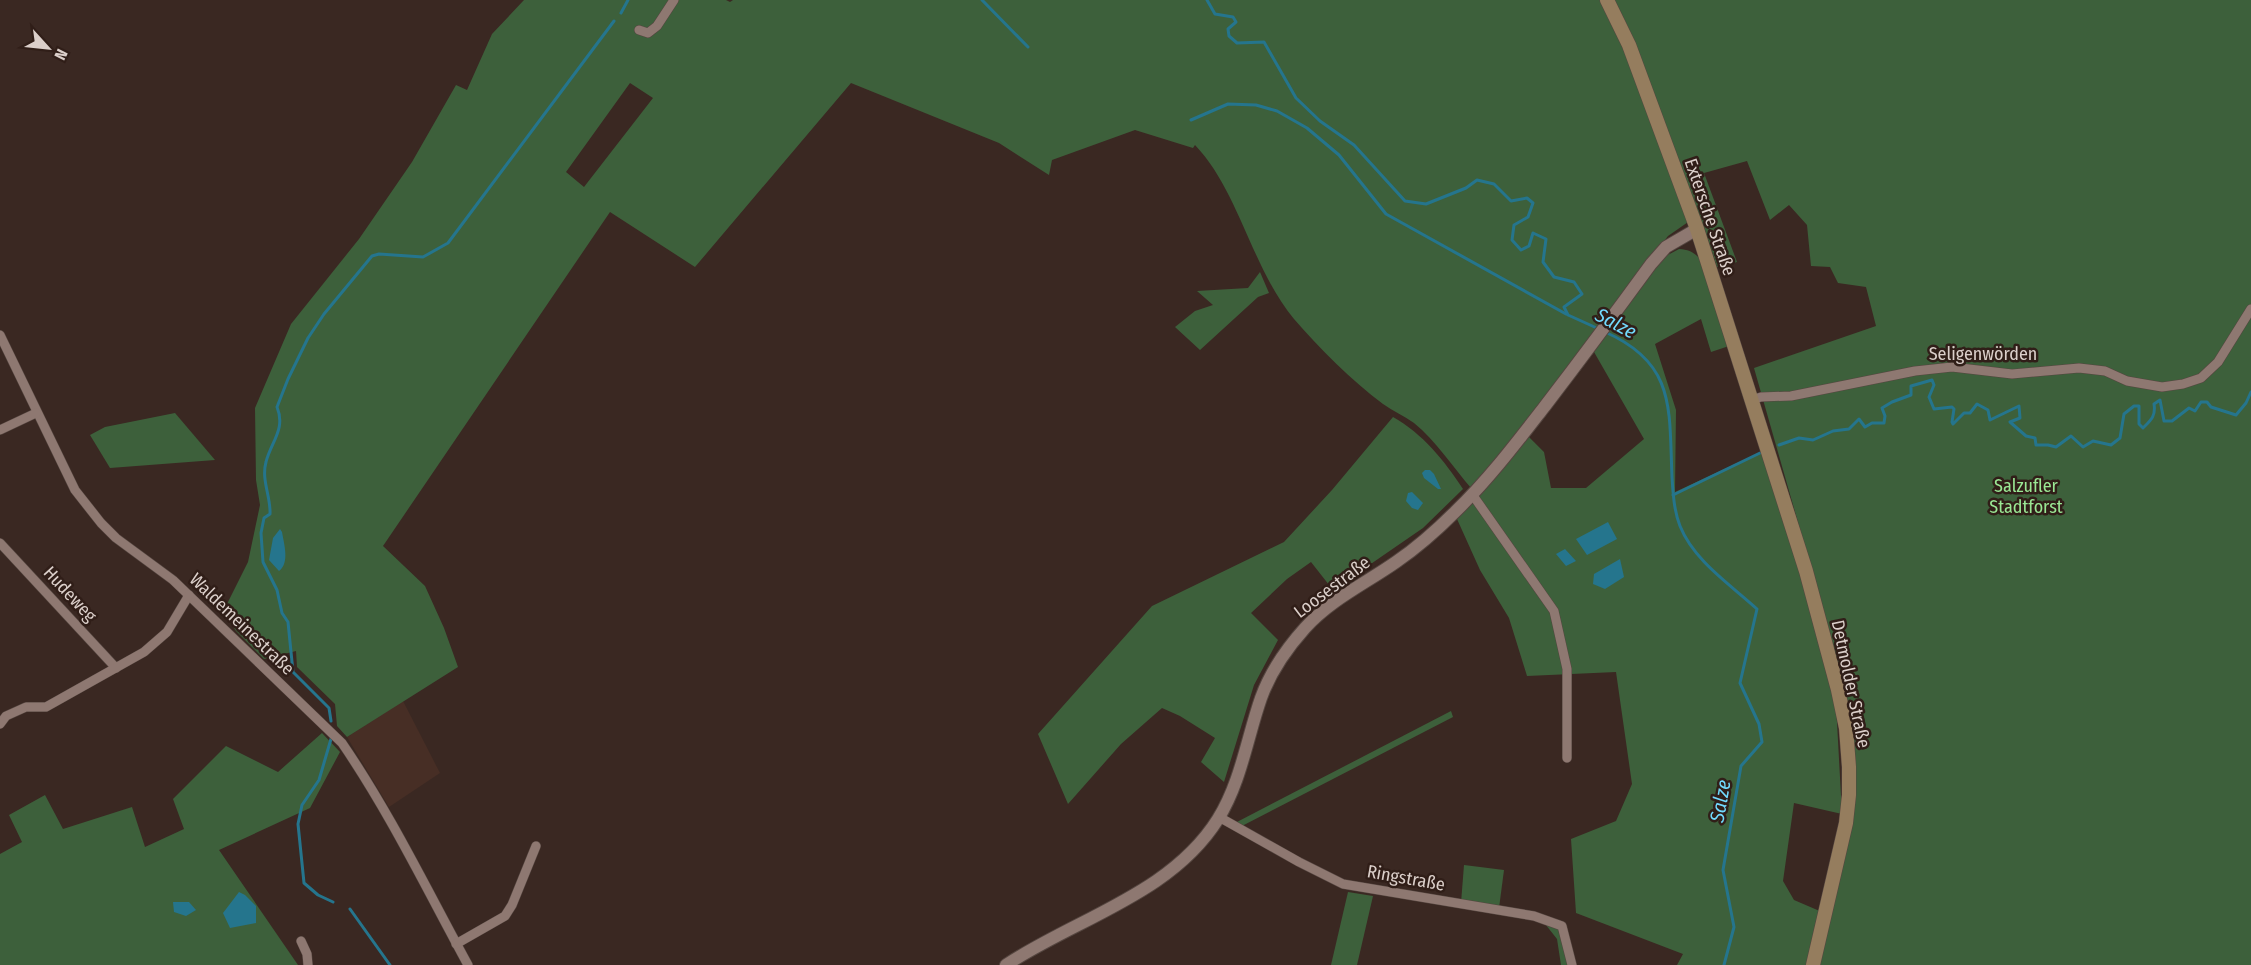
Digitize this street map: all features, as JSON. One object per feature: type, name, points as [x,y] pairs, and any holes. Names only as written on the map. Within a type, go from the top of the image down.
[{"type":"main road","name":"Extersche Straße","points":[[1607,0],[1629,45],[1697,229],[1768,450]]},
{"type":"main road","name":"Detmolder Straße","points":[[1768,450],[1823,630],[1840,699],[1848,747],[1849,795],[1846,823],[1813,965]]},
{"type":"street","points":[[639,30],[648,33],[657,26],[674,0]]},
{"type":"street","name":"Loosestraße","points":[[1006,965],[1161,878],[1196,847],[1219,817],[1232,791],[1261,697],[1290,646],[1307,626],[1332,604],[1424,541],[1472,494],[1530,425],[1666,247],[1697,229]]},
{"type":"street","name":"Seligenwörden","points":[[1751,400],[1761,397],[1791,396],[1915,370],[1952,367],[2012,374],[2079,368],[2104,371],[2127,381],[2162,387],[2182,384],[2201,378],[2218,362],[2251,309]]},
{"type":"street","name":"Waldemeinestraße","points":[[0,335],[75,490],[116,538],[189,594],[342,743],[360,769],[403,843],[468,965]]},
{"type":"street","points":[[0,430],[36,412]]},
{"type":"street","points":[[1472,494],[1554,611],[1567,669],[1567,758]]},
{"type":"street","name":"Hudeweg","points":[[0,543],[116,668]]},
{"type":"street","points":[[0,724],[6,716],[26,707],[46,707],[144,652],[167,632],[189,594]]},
{"type":"street","points":[[0,707],[6,716]]},
{"type":"street","name":"Ringstraße","points":[[1219,817],[1299,862],[1344,884],[1534,916],[1562,926],[1572,965]]},
{"type":"street","points":[[456,945],[505,916],[536,846]]},
{"type":"street","points":[[302,941],[308,965]]},
{"type":"shaded area","points":[[403,701],[440,773],[389,807],[347,737]]},
{"type":"green space","points":[[524,0],[726,0],[730,2],[733,0],[1603,0],[1626,45],[1691,220],[1668,236],[1515,437],[1471,488],[1422,430],[1359,385],[1294,319],[1279,299],[1267,277],[1223,185],[1195,145],[1193,148],[1135,130],[1052,160],[1049,175],[999,143],[851,83],[695,267],[610,212],[383,546],[425,586],[458,667],[347,737],[337,726],[335,704],[297,667],[296,651],[264,659],[236,631],[223,612],[248,562],[260,505],[256,480],[255,408],[291,324],[359,239],[412,162],[456,85],[467,90],[492,34]],"holes":[[[630,83],[653,98],[584,187],[566,172]]]},
{"type":"green space","name":"Salzufler Stadtforst","points":[[1611,0],[2251,0],[2251,965],[1819,965],[1853,765],[1809,561],[1754,368],[1876,326],[1866,287],[1838,283],[1830,267],[1811,266],[1807,225],[1789,205],[1770,220],[1747,161],[1704,173],[1737,262],[1717,267],[1703,224],[1698,221]]},
{"type":"green space","points":[[1679,249],[1694,253],[1704,265],[1729,346],[1711,352],[1701,319],[1655,344],[1676,410],[1675,492],[1763,451],[1818,635],[1836,704],[1842,814],[1794,803],[1783,881],[1794,900],[1822,912],[1807,965],[1677,965],[1683,954],[1576,913],[1571,839],[1616,821],[1632,784],[1616,672],[1527,676],[1509,618],[1480,570],[1457,519],[1529,437],[1544,452],[1551,488],[1586,488],[1644,439],[1594,352],[1664,257]]},
{"type":"green space","points":[[1260,272],[1269,293],[1258,297],[1200,350],[1175,327],[1195,311],[1213,305],[1197,291],[1248,288]]},
{"type":"green space","points":[[175,413],[215,460],[110,468],[90,435],[105,427]]},
{"type":"green space","points":[[1393,417],[1414,431],[1432,448],[1463,489],[1423,528],[1333,590],[1311,562],[1287,579],[1251,613],[1278,640],[1254,685],[1224,782],[1201,762],[1215,738],[1180,716],[1162,708],[1121,744],[1068,804],[1038,734],[1152,606],[1284,542],[1332,490]]},
{"type":"green space","points":[[1451,711],[1453,717],[1240,827],[1235,823]]},
{"type":"green space","points":[[322,733],[340,752],[310,808],[219,850],[298,965],[0,965],[0,854],[22,842],[9,815],[45,795],[63,829],[132,807],[145,847],[184,829],[173,799],[226,746],[278,772]]},
{"type":"green space","points":[[1464,865],[1504,870],[1499,908],[1461,903]]},
{"type":"green space","points":[[1348,892],[1373,896],[1357,965],[1331,965]]},
{"type":"green space","points":[[1542,920],[1558,929],[1569,965],[1561,965],[1557,939]]},
{"type":"water","points":[[1430,470],[1434,474],[1441,489],[1424,478],[1422,473]]},
{"type":"water","points":[[1412,492],[1423,503],[1418,510],[1412,508],[1406,501],[1408,493]]},
{"type":"water","points":[[1608,522],[1617,539],[1587,555],[1576,539]]},
{"type":"water","points":[[280,529],[285,558],[279,571],[269,560],[273,538]]},
{"type":"water","points":[[1565,549],[1576,561],[1566,566],[1556,554]]},
{"type":"water","points":[[1620,559],[1624,577],[1605,589],[1593,584],[1594,574]]},
{"type":"water","points":[[239,892],[256,906],[256,923],[230,928],[223,913]]},
{"type":"water","points":[[173,902],[189,902],[196,910],[186,916],[174,912]]},
{"type":"waterway","points":[[621,13],[628,0]]},
{"type":"waterway","points":[[982,0],[1028,47]]},
{"type":"waterway","name":"Salze","points":[[1207,0],[1215,14],[1233,17],[1236,22],[1228,29],[1229,36],[1237,43],[1264,42],[1296,98],[1320,121],[1354,145],[1405,201],[1426,204],[1466,188],[1477,180],[1494,184],[1511,201],[1527,198],[1533,203],[1528,217],[1514,225],[1512,240],[1521,250],[1529,246],[1533,233],[1546,239],[1543,262],[1554,277],[1574,282],[1582,294],[1564,307],[1568,315],[1599,329]]},
{"type":"waterway","points":[[331,721],[329,708],[293,672],[288,622],[282,613],[277,590],[263,562],[261,533],[264,518],[270,514],[265,469],[279,429],[277,407],[288,379],[308,338],[324,314],[372,256],[379,254],[423,257],[448,243],[614,21]]},
{"type":"waterway","points":[[1191,120],[1228,104],[1256,105],[1277,111],[1307,128],[1339,155],[1386,214],[1566,314]]},
{"type":"waterway","name":"Salze","points":[[1605,332],[1628,344],[1645,358],[1657,374],[1664,391],[1670,430],[1674,502],[1686,539],[1714,572],[1757,609],[1740,683],[1759,724],[1762,742],[1741,766],[1723,870],[1734,927],[1724,965]]},
{"type":"waterway","points":[[1779,445],[1799,438],[1813,440],[1833,431],[1849,429],[1859,419],[1865,427],[1872,423],[1884,423],[1885,416],[1882,408],[1911,395],[1911,386],[1932,380],[1934,385],[1929,397],[1934,409],[1952,407],[1954,409],[1953,424],[1964,413],[1970,413],[1977,404],[1988,410],[1990,420],[2019,406],[2020,418],[2010,422],[2026,436],[2035,438],[2036,445],[2056,447],[2071,436],[2083,447],[2093,441],[2111,445],[2120,438],[2124,414],[2134,406],[2139,406],[2139,424],[2143,428],[2154,415],[2154,404],[2160,400],[2164,421],[2172,421],[2189,408],[2195,411],[2201,402],[2207,402],[2211,407],[2236,415],[2246,403],[2251,392]]},
{"type":"waterway","points":[[1673,495],[1760,453]]},
{"type":"waterway","points":[[331,739],[319,780],[302,805],[298,824],[304,883],[318,895],[333,902]]},
{"type":"waterway","points":[[350,909],[390,965]]}]
